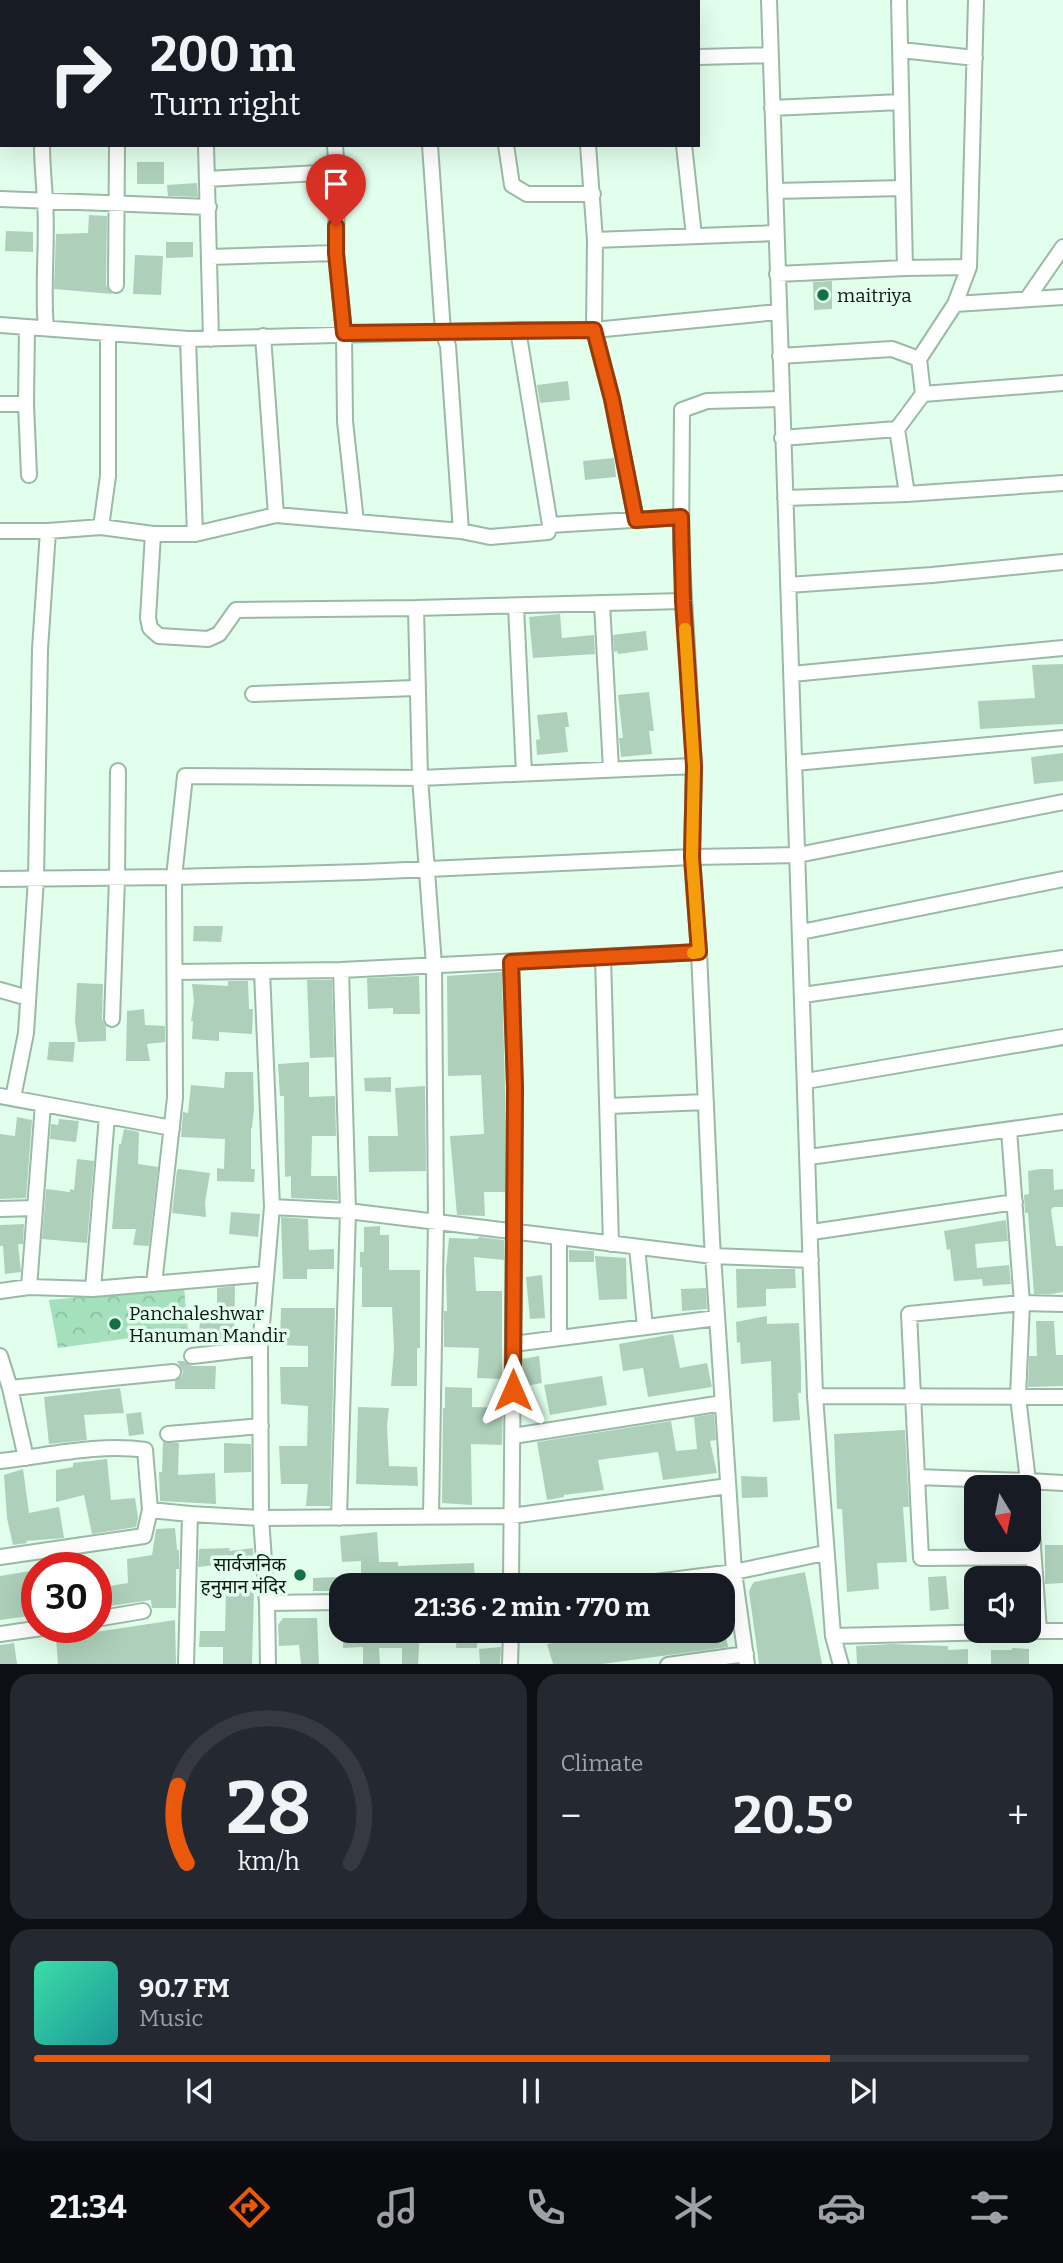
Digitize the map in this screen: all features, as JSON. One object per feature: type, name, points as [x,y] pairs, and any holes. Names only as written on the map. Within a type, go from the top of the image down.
[{"type":"street","points":[[769,0],[816,1396],[825,1553],[833,1636],[841,1664]]},
{"type":"street","points":[[899,0],[905,268]]},
{"type":"street","points":[[907,495],[897,429],[923,394],[919,359],[956,304],[969,267],[976,0]]},
{"type":"street","points":[[901,50],[975,58]]},
{"type":"street","points":[[700,57],[770,55]]},
{"type":"street","points":[[772,108],[901,102]]},
{"type":"street","points":[[42,147],[45,201],[43,298],[46,328]]},
{"type":"street","points":[[116,285],[117,147]]},
{"type":"street","points":[[206,147],[211,338]]},
{"type":"street","points":[[334,147],[337,172],[336,253],[344,333],[345,421],[356,522]]},
{"type":"street","points":[[430,147],[461,531]]},
{"type":"street","points":[[506,147],[512,185],[527,194],[593,194]]},
{"type":"street","points":[[588,147],[595,240],[594,330],[612,399],[636,520]]},
{"type":"street","points":[[684,147],[694,236]]},
{"type":"street","points":[[207,178],[337,172]]},
{"type":"street","points":[[775,191],[903,188]]},
{"type":"street","points":[[0,199],[209,207]]},
{"type":"street","points":[[595,240],[776,233]]},
{"type":"street","points":[[1027,299],[1063,247]]},
{"type":"street","points":[[210,257],[336,253]]},
{"type":"street","points":[[777,274],[969,267]]},
{"type":"street","points":[[956,304],[1063,297]]},
{"type":"street","points":[[0,325],[188,339],[344,333],[594,330],[778,312]]},
{"type":"street","points":[[27,327],[29,475]]},
{"type":"street","points":[[518,330],[550,525],[681,517]]},
{"type":"street","points":[[101,527],[108,476],[107,333]]},
{"type":"street","points":[[263,337],[276,515]]},
{"type":"street","points":[[188,339],[195,534]]},
{"type":"street","points":[[780,356],[892,349],[919,359]]},
{"type":"street","points":[[923,394],[1063,383]]},
{"type":"street","points":[[668,1664],[746,1659],[734,1572],[728,1486],[692,857],[694,766],[683,601],[681,410],[707,401],[781,399]]},
{"type":"street","points":[[0,404],[26,404]]},
{"type":"street","points":[[782,438],[897,429]]},
{"type":"street","points":[[785,498],[907,495],[1063,483]]},
{"type":"street","points":[[0,531],[101,527],[153,534],[195,534],[276,515],[461,531],[490,537],[548,532]]},
{"type":"street","points":[[48,531],[40,649],[36,878],[26,1033],[7,1097],[172,1128]]},
{"type":"street","points":[[153,534],[148,618],[150,628],[159,636],[208,639],[219,634],[236,610],[683,601]]},
{"type":"street","points":[[788,585],[1063,562]]},
{"type":"street","points":[[602,604],[611,769]]},
{"type":"street","points":[[516,606],[524,773]]},
{"type":"street","points":[[416,608],[420,778],[434,965],[436,1221],[432,1517]]},
{"type":"street","points":[[792,674],[1063,648]]},
{"type":"street","points":[[253,694],[415,688],[418,685]]},
{"type":"street","points":[[795,763],[1063,738]]},
{"type":"street","points":[[154,1284],[175,1098],[174,877],[185,776],[420,778],[694,766]]},
{"type":"street","points":[[111,1019],[117,878],[117,771]]},
{"type":"street","points":[[0,879],[427,870],[692,857],[798,855],[1063,802]]},
{"type":"street","points":[[801,932],[1063,879]]},
{"type":"street","points":[[175,972],[341,971],[699,952]]},
{"type":"street","points":[[603,957],[611,1244]]},
{"type":"street","points":[[803,995],[1063,958]]},
{"type":"street","points":[[511,962],[515,1087],[511,1573]]},
{"type":"street","points":[[262,971],[272,1207],[260,1348],[261,1518],[268,1664]]},
{"type":"street","points":[[340,1518],[348,1211],[341,971]]},
{"type":"street","points":[[0,990],[28,998]]},
{"type":"street","points":[[806,1081],[1063,1037]]},
{"type":"street","points":[[609,1106],[706,1102]]},
{"type":"street","points":[[29,1287],[43,1104]]},
{"type":"street","points":[[93,1289],[107,1116]]},
{"type":"street","points":[[808,1157],[1063,1122]]},
{"type":"street","points":[[1009,1130],[1022,1303],[1018,1397],[1028,1475]]},
{"type":"street","points":[[812,1232],[1015,1202]]},
{"type":"street","points":[[272,1207],[348,1211],[713,1256],[811,1259]]},
{"type":"street","points":[[0,1209],[35,1208]]},
{"type":"street","points":[[559,1238],[559,1338]]},
{"type":"street","points":[[637,1247],[645,1327]]},
{"type":"street","points":[[0,1291],[29,1287],[93,1289],[266,1275]]},
{"type":"street","points":[[1033,1557],[920,1558],[909,1314],[1022,1303],[1063,1304]]},
{"type":"street","points":[[513,1344],[717,1318]]},
{"type":"street","points":[[192,1356],[260,1348]]},
{"type":"street","points":[[0,1356],[26,1458]]},
{"type":"street","points":[[10,1388],[173,1372]]},
{"type":"street","points":[[816,1396],[1063,1397]]},
{"type":"street","points":[[513,1436],[723,1403]]},
{"type":"street","points":[[168,1434],[261,1426]]},
{"type":"street","points":[[0,1461],[129,1448],[145,1450],[150,1510],[144,1536],[0,1557]]},
{"type":"street","points":[[917,1477],[964,1481]]},
{"type":"street","points":[[1041,1485],[1063,1483]]},
{"type":"street","points":[[150,1510],[261,1518],[512,1516],[728,1486]]},
{"type":"street","points":[[186,1664],[190,1514]]},
{"type":"street","points":[[1033,1552],[1034,1566]]},
{"type":"street","points":[[726,1573],[825,1553]]},
{"type":"street","points":[[267,1603],[329,1602]]},
{"type":"street","points":[[112,1616],[144,1611]]},
{"type":"street","points":[[0,1634],[21,1631]]},
{"type":"street","points":[[1041,1631],[1063,1632]]},
{"type":"street","points":[[833,1636],[964,1633]]},
{"type":"street","points":[[510,1664],[511,1643]]},
{"type":"green space","points":[[184,1287],[188,1330],[58,1348],[49,1300]]},
{"type":"building","points":[[137,162],[164,162],[164,184],[137,184]]},
{"type":"building","points":[[197,183],[198,197],[168,196],[167,185]]},
{"type":"building","points":[[89,215],[107,216],[106,285],[112,294],[54,289],[56,234],[88,233]]},
{"type":"building","points":[[6,231],[33,232],[33,252],[5,251]]},
{"type":"building","points":[[166,242],[193,242],[193,257],[166,258]]},
{"type":"building","points":[[135,255],[163,256],[161,295],[133,294]]},
{"type":"building","name":"maitriya","points":[[832,281],[832,309],[814,310],[813,282]]},
{"type":"building","points":[[568,381],[570,400],[540,403],[537,385]]},
{"type":"building","points":[[614,458],[616,477],[585,480],[583,461]]},
{"type":"building","points":[[560,614],[562,638],[594,635],[595,654],[533,658],[529,617]]},
{"type":"building","points":[[646,631],[648,650],[618,654],[617,651],[614,652],[613,635]]},
{"type":"building","points":[[1063,664],[1063,724],[980,729],[978,701],[1035,698],[1032,665]]},
{"type":"building","points":[[649,692],[654,731],[649,731],[652,754],[621,757],[619,738],[623,738],[618,695]]},
{"type":"building","points":[[567,712],[569,727],[565,727],[568,752],[537,755],[536,740],[540,739],[537,715]]},
{"type":"building","points":[[1063,753],[1063,781],[1034,784],[1031,757]]},
{"type":"building","points":[[194,926],[223,926],[221,942],[193,941]]},
{"type":"building","points":[[502,972],[505,1192],[484,1192],[485,1216],[457,1215],[450,1136],[484,1134],[481,1075],[448,1076],[447,976]]},
{"type":"building","points":[[419,976],[420,1014],[393,1014],[393,1008],[368,1009],[367,978]]},
{"type":"building","points":[[307,980],[332,980],[334,1057],[310,1058]]},
{"type":"building","points":[[228,981],[248,981],[249,1009],[253,1009],[252,1034],[219,1032],[219,1041],[192,1039],[192,984],[228,986]]},
{"type":"building","points":[[77,983],[103,984],[102,1019],[106,1027],[106,1041],[78,1042],[75,1022]]},
{"type":"building","points":[[144,1009],[145,1025],[165,1026],[165,1042],[147,1044],[150,1061],[126,1061],[127,1011]]},
{"type":"building","points":[[49,1042],[75,1042],[73,1062],[47,1060]]},
{"type":"building","points":[[309,1062],[309,1097],[335,1096],[336,1136],[312,1136],[311,1176],[337,1176],[338,1200],[291,1198],[291,1176],[285,1177],[284,1096],[280,1096],[278,1064]]},
{"type":"building","points":[[225,1072],[253,1072],[251,1169],[255,1169],[254,1182],[217,1181],[217,1168],[224,1169],[225,1139],[181,1137],[183,1112],[188,1113],[191,1085],[224,1088]]},
{"type":"building","points":[[391,1077],[391,1092],[365,1091],[364,1078]]},
{"type":"building","points":[[425,1086],[426,1171],[369,1172],[368,1136],[398,1136],[395,1088]]},
{"type":"building","points":[[17,1117],[32,1120],[26,1198],[0,1199],[0,1134],[15,1136]]},
{"type":"building","points":[[59,1119],[79,1121],[76,1142],[50,1139],[51,1124],[58,1125]]},
{"type":"building","points":[[124,1129],[139,1132],[138,1164],[158,1167],[149,1246],[133,1245],[136,1229],[112,1229],[119,1144]]},
{"type":"building","points":[[77,1159],[94,1161],[87,1243],[42,1239],[46,1189],[70,1192],[70,1189],[74,1190]]},
{"type":"building","points":[[179,1169],[210,1173],[205,1203],[206,1217],[172,1213]]},
{"type":"building","points":[[1053,1169],[1054,1190],[1063,1189],[1063,1207],[1053,1207],[1051,1210],[1056,1246],[1063,1246],[1063,1292],[1051,1294],[1034,1294],[1028,1213],[1025,1213],[1024,1195],[1029,1194],[1028,1171]]},
{"type":"building","points":[[231,1212],[260,1214],[258,1237],[229,1234]]},
{"type":"building","points":[[281,1217],[308,1219],[309,1250],[334,1249],[334,1269],[307,1269],[307,1279],[283,1279]]},
{"type":"building","points":[[1006,1220],[1008,1241],[975,1244],[977,1268],[1009,1265],[1011,1284],[983,1286],[982,1279],[954,1281],[950,1249],[947,1250],[944,1231]]},
{"type":"building","points":[[24,1224],[23,1244],[18,1244],[21,1272],[5,1274],[3,1246],[0,1246],[0,1225]]},
{"type":"building","points":[[380,1226],[380,1235],[389,1235],[389,1270],[420,1270],[417,1386],[391,1386],[394,1349],[392,1307],[362,1307],[360,1252],[364,1252],[364,1227]]},
{"type":"building","points":[[449,1238],[504,1240],[504,1260],[474,1257],[476,1291],[502,1291],[502,1379],[477,1378],[479,1348],[444,1347]]},
{"type":"building","points":[[569,1250],[594,1251],[594,1262],[569,1262]]},
{"type":"building","points":[[595,1256],[626,1258],[627,1299],[599,1300]]},
{"type":"building","points":[[736,1269],[795,1269],[796,1288],[766,1289],[766,1306],[737,1308]]},
{"type":"building","points":[[542,1275],[545,1318],[530,1319],[526,1277]]},
{"type":"building","points":[[235,1286],[234,1340],[199,1339],[200,1310],[217,1309],[217,1288]]},
{"type":"building","points":[[706,1288],[707,1309],[682,1311],[681,1289]]},
{"type":"building","points":[[281,1308],[335,1308],[330,1506],[306,1506],[308,1484],[281,1484],[279,1446],[307,1446],[308,1406],[281,1404],[280,1367],[308,1367],[308,1346],[280,1345]]},
{"type":"building","points":[[767,1316],[767,1324],[799,1323],[800,1420],[773,1422],[771,1361],[741,1364],[736,1322]]},
{"type":"building","points":[[1036,1321],[1054,1321],[1056,1355],[1063,1355],[1063,1386],[1028,1387],[1029,1356],[1037,1356]]},
{"type":"building","points":[[673,1334],[680,1368],[707,1363],[712,1387],[648,1397],[643,1368],[623,1371],[619,1344]]},
{"type":"building","points":[[539,1356],[542,1383],[525,1386],[522,1359]]},
{"type":"building","points":[[177,1361],[184,1361],[192,1366],[216,1366],[215,1389],[175,1389],[175,1381],[183,1372]]},
{"type":"building","points":[[602,1376],[607,1405],[550,1415],[544,1385]]},
{"type":"building","points":[[445,1387],[472,1388],[472,1407],[503,1408],[502,1445],[471,1444],[472,1505],[442,1503]]},
{"type":"building","points":[[120,1388],[124,1413],[84,1415],[87,1440],[49,1444],[44,1397]]},
{"type":"building","points":[[358,1407],[389,1408],[389,1466],[417,1467],[418,1486],[356,1484]]},
{"type":"building","points":[[141,1412],[144,1434],[129,1436],[126,1414]]},
{"type":"building","points":[[714,1414],[716,1440],[710,1441],[717,1473],[663,1480],[658,1452],[598,1460],[604,1490],[547,1500],[537,1442],[671,1421],[676,1451],[697,1449],[694,1417]]},
{"type":"building","points":[[905,1430],[909,1507],[903,1507],[907,1562],[877,1563],[879,1589],[847,1592],[842,1509],[837,1509],[834,1434]]},
{"type":"building","points":[[163,1442],[179,1443],[178,1475],[215,1473],[216,1504],[160,1501],[159,1472],[162,1472]]},
{"type":"building","points":[[224,1443],[251,1444],[251,1472],[224,1473]]},
{"type":"building","points":[[107,1459],[111,1500],[135,1498],[138,1518],[136,1527],[92,1534],[84,1495],[56,1502],[56,1470],[73,1467],[73,1463]]},
{"type":"building","points":[[23,1469],[29,1513],[59,1507],[64,1538],[26,1541],[27,1543],[13,1545],[7,1518],[4,1475]]},
{"type":"building","points":[[741,1476],[767,1477],[768,1497],[742,1498]]},
{"type":"building","points":[[175,1528],[179,1550],[176,1608],[152,1608],[151,1600],[112,1606],[112,1586],[128,1583],[127,1559],[152,1555],[156,1529]]},
{"type":"building","points":[[377,1532],[379,1562],[398,1562],[398,1566],[474,1563],[474,1573],[361,1573],[361,1561],[342,1562],[340,1536]]},
{"type":"building","points":[[1045,1545],[1063,1545],[1063,1583],[1045,1584]]},
{"type":"building","points":[[230,1548],[229,1551],[253,1548],[254,1571],[235,1570],[236,1563],[198,1567],[199,1549]]},
{"type":"building","points":[[805,1572],[822,1664],[759,1664],[749,1591],[752,1585],[754,1582]]},
{"type":"building","points":[[21,1573],[21,1617],[0,1620],[0,1576]]},
{"type":"building","points":[[946,1576],[949,1609],[930,1611],[928,1577]]},
{"type":"building","points":[[329,1577],[329,1591],[313,1591],[313,1578]]},
{"type":"building","points":[[254,1590],[252,1664],[223,1664],[223,1647],[199,1647],[200,1631],[225,1631],[226,1591]]},
{"type":"building","points":[[283,1618],[317,1618],[319,1664],[301,1664],[299,1645],[279,1646],[278,1625]]},
{"type":"building","points":[[175,1620],[176,1664],[58,1664],[56,1643],[112,1643],[112,1630]]},
{"type":"building","points":[[14,1643],[17,1664],[0,1664],[0,1645]]},
{"type":"building","points":[[343,1643],[419,1643],[418,1664],[402,1664],[402,1648],[379,1648],[380,1664],[363,1664],[363,1647],[343,1648]]},
{"type":"building","points":[[456,1643],[477,1643],[477,1648],[456,1648]]},
{"type":"building","points":[[727,1643],[728,1647],[602,1664],[553,1664],[547,1644]]},
{"type":"building","points":[[856,1646],[948,1646],[948,1650],[968,1649],[968,1664],[857,1664]]},
{"type":"building","points":[[501,1647],[500,1664],[480,1664],[479,1649]]},
{"type":"building","points":[[1029,1649],[1029,1664],[991,1664],[991,1650]]},
{"type":"slow traffic","points":[[685,629],[694,766],[692,857],[699,952],[693,953]]},
{"type":"place","name":"maitriya","points":[[823,295]]},
{"type":"place","name":"Panchaleshwar Hanuman Mandir","points":[[115,1324]]},
{"type":"place","name":"सार्वजनिक हनुमान मंदिर","points":[[300,1575]]},
{"type":"route","points":[[336,226],[344,333],[594,330],[612,399],[636,520],[681,517],[683,601],[694,766],[692,857],[699,952],[511,962],[515,1087],[513,1390]]}]
